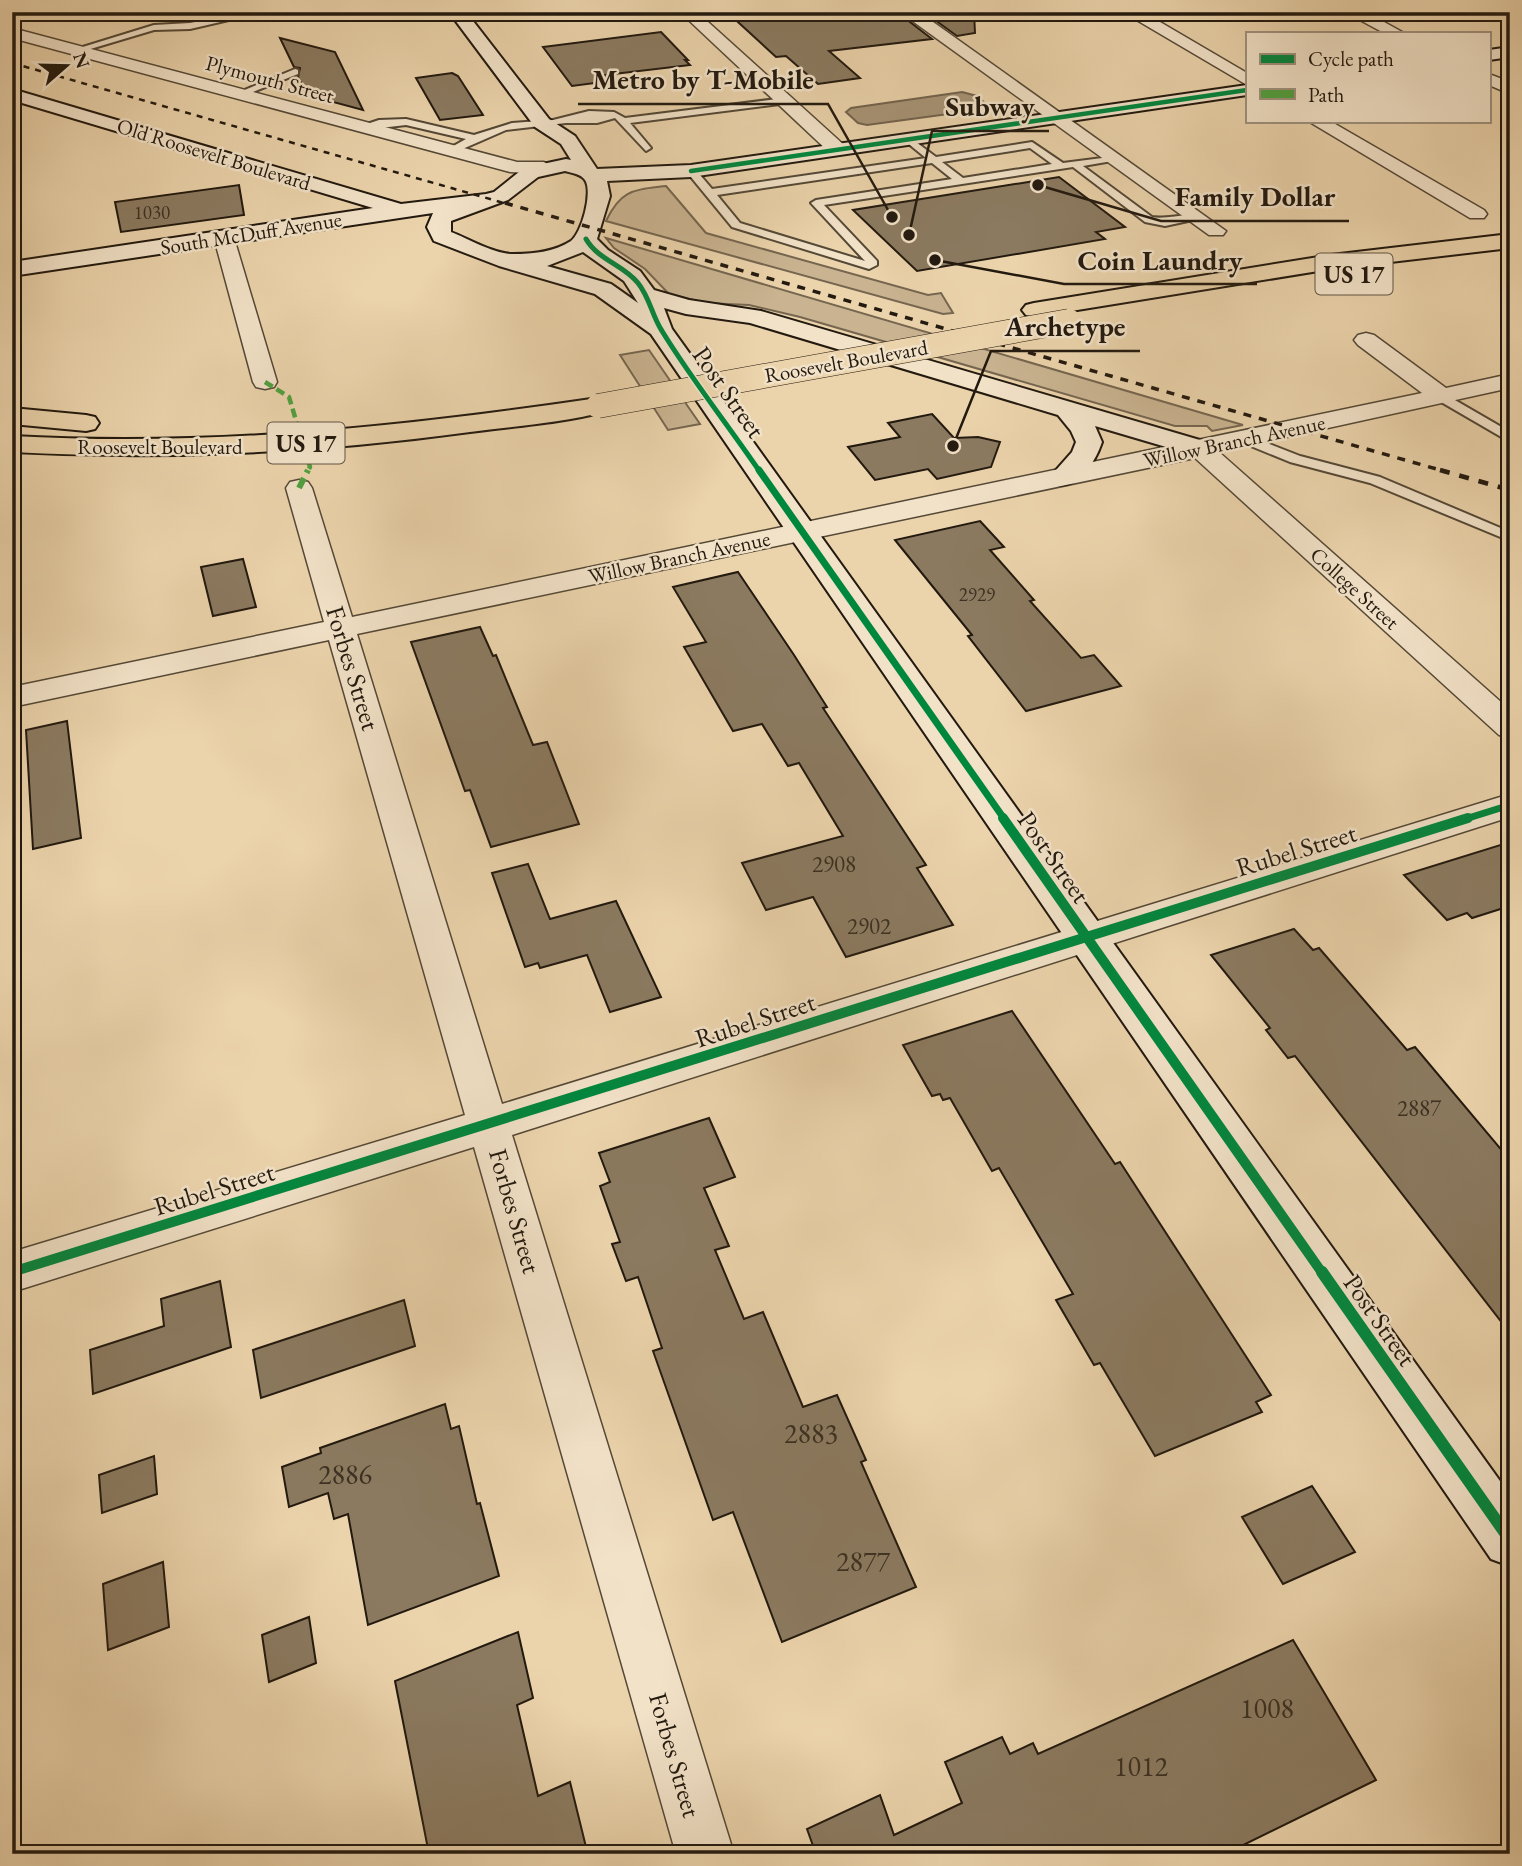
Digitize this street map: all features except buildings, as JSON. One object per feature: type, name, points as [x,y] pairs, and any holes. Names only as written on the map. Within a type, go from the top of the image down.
[{"type":"highway","name":"Roosevelt Boulevard","points":[[12,444],[129,450],[307,443],[414,433],[1034,310],[1258,272],[1399,252],[1510,241]]},
{"type":"highway","name":"Roosevelt Boulevard","points":[[164,424],[386,415],[592,398],[1310,280],[1510,256]]},
{"type":"highway","name":"Roosevelt Boulevard","points":[[12,416],[84,424],[138,424]]},
{"type":"main road","points":[[457,12],[542,123],[553,148],[546,168]]},
{"type":"main road","points":[[1490,55],[1510,52]]},
{"type":"main road","points":[[460,244],[442,236],[438,222],[452,212],[501,196],[518,174],[546,168],[572,166],[590,174],[633,175],[673,169],[691,171],[1246,90]]},
{"type":"main road","name":"Old Roosevelt Boulevard","points":[[12,94],[383,205],[416,208]]},
{"type":"main road","points":[[506,261],[534,261],[555,257],[578,246],[586,239],[600,196],[598,184],[568,140],[542,123]]},
{"type":"main road","points":[[600,196],[618,187],[679,177],[691,171]]},
{"type":"main road","points":[[279,173],[290,183],[302,216],[327,223]]},
{"type":"main road","name":"South McDuff Avenue","points":[[12,270],[327,223],[356,216],[489,200]]},
{"type":"main road","name":"Old Roosevelt Boulevard","points":[[327,223],[359,222],[409,231],[460,244],[506,261]]},
{"type":"main road","name":"Post Street","points":[[586,239],[594,251],[632,276],[647,295],[660,329],[682,361],[1510,1540]]},
{"type":"main road","name":"Post Street","points":[[506,261],[608,292],[660,329]]},
{"type":"main road","points":[[647,295],[686,307],[737,312],[1200,450]]},
{"type":"main road","points":[[682,361],[698,334],[711,326],[735,321],[769,321]]},
{"type":"main road","points":[[1063,478],[1084,455],[1089,442],[1084,429],[1066,408]]},
{"type":"street","points":[[688,12],[837,149]]},
{"type":"street","points":[[908,12],[1216,231]]},
{"type":"street","points":[[1131,12],[1246,79]]},
{"type":"street","points":[[1353,12],[1394,32]]},
{"type":"street","name":"Plymouth Street","points":[[12,33],[452,151],[518,174]]},
{"type":"street","points":[[1490,79],[1510,89]]},
{"type":"street","points":[[1319,122],[1477,214]]},
{"type":"street","points":[[224,238],[265,382]]},
{"type":"street","points":[[1366,340],[1441,396]]},
{"type":"street","name":"Willow Branch Avenue","points":[[12,697],[1200,450],[1510,381]]},
{"type":"street","name":"College Street","points":[[1200,450],[1510,727]]},
{"type":"street","name":"Forbes Street","points":[[299,488],[705,1854]]},
{"type":"street","name":"Rubel Street","points":[[12,1272],[490,1127],[1084,937],[1510,805]]},
{"type":"lane","points":[[76,50],[168,24],[190,26],[259,12]]},
{"type":"lane","points":[[240,94],[295,72]]},
{"type":"lane","points":[[625,121],[785,101]]},
{"type":"lane","points":[[452,151],[474,138],[508,127],[566,120],[607,119],[614,115],[625,121],[646,148]]},
{"type":"lane","points":[[363,127],[387,120],[402,120],[474,138]]},
{"type":"lane","points":[[908,139],[961,181]]},
{"type":"lane","points":[[709,194],[1032,145],[1060,166]]},
{"type":"lane","points":[[691,171],[736,225],[869,266],[873,263],[816,203],[1114,158]]},
{"type":"lane","points":[[1075,164],[1149,220],[1165,223],[1197,218]]},
{"type":"lane","points":[[1441,396],[1510,438]]},
{"type":"lane","points":[[1245,439],[1295,458],[1374,480],[1510,537]]},
{"type":"shaded area","points":[[962,92],[977,96],[988,106],[978,110],[867,125],[858,123],[846,112],[851,108]]},
{"type":"shaded area","points":[[666,186],[706,233],[928,295],[941,293],[953,313],[943,314],[606,221],[623,197],[637,190]]},
{"type":"shaded area","points":[[606,238],[1243,425],[1212,431],[1207,426],[1175,426],[800,317],[749,305],[706,303],[669,294],[645,269],[614,248]]},
{"type":"shaded area","points":[[649,350],[700,424],[668,430],[620,355]]},
{"type":"railway","points":[[12,63],[511,205]]},
{"type":"railway","points":[[505,203],[1447,472]]},
{"type":"railway","points":[[1440,470],[1447,472]]},
{"type":"railway","points":[[1447,472],[1510,490]]},
{"type":"marked path","points":[[265,382],[289,397],[310,467],[299,488]]},
{"type":"cycle path","points":[[691,171],[1246,90]]},
{"type":"cycle path","points":[[586,239],[594,251],[627,271],[642,288],[660,329],[1510,1540]]},
{"type":"cycle path","points":[[12,1272],[1510,805]]},
{"type":"place","name":"Family Dollar","points":[[1038,185]]},
{"type":"place","name":"Metro by T-Mobile","points":[[892,217]]},
{"type":"place","name":"Subway","points":[[909,235]]},
{"type":"place","name":"Coin Laundry","points":[[935,260]]},
{"type":"place","name":"Archetype","points":[[953,446]]}]
